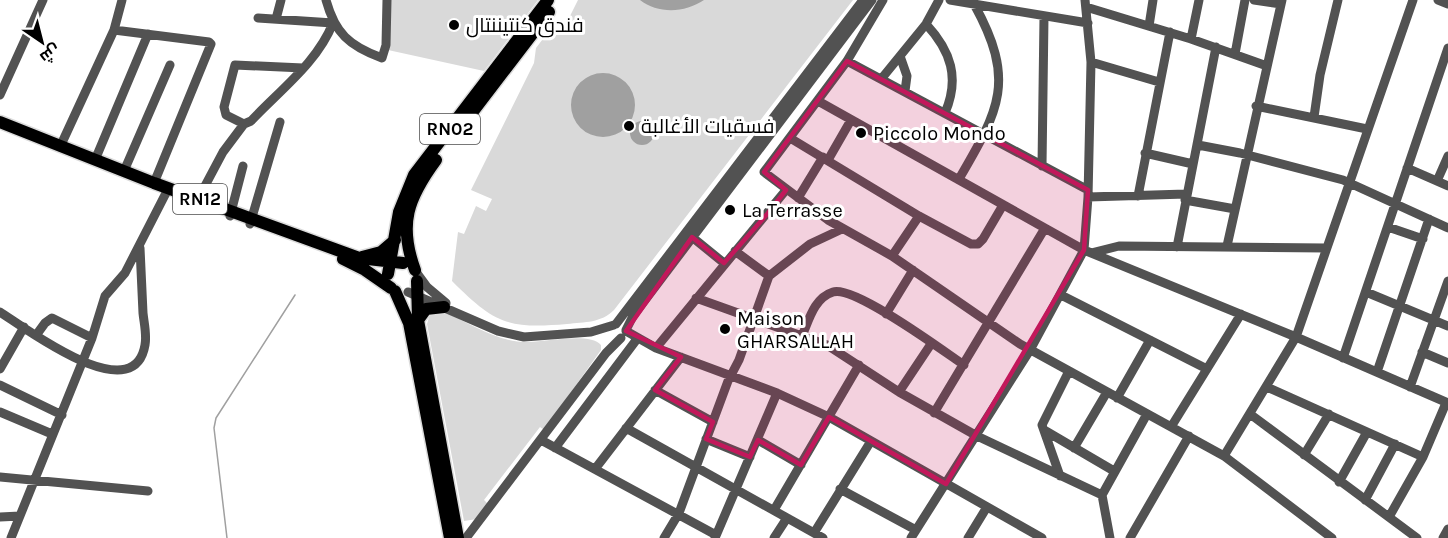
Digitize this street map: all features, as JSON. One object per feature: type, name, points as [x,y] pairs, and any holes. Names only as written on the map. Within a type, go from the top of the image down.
[{"type":"main road","name":"RN02","points":[[394,267],[394,240],[399,212],[414,175],[548,0]]},
{"type":"main road","name":"RN02","points":[[415,282],[405,240],[405,228],[417,188],[436,159],[539,27],[556,0]]},
{"type":"main road","name":"RN12","points":[[0,122],[231,214]]},
{"type":"main road","name":"RN12","points":[[0,128],[166,193],[359,258],[394,267],[415,282]]},
{"type":"main road","name":"RN12","points":[[250,221],[351,263],[393,289],[415,282]]},
{"type":"main road","points":[[359,258],[381,252],[394,240]]},
{"type":"main road","points":[[394,267],[393,289],[409,323],[450,538]]},
{"type":"main road","points":[[415,282],[417,320],[458,538]]},
{"type":"main road","points":[[417,320],[426,309],[444,307]]},
{"type":"street","points":[[0,94],[43,0]]},
{"type":"street","points":[[60,147],[114,30],[122,0]]},
{"type":"street","points":[[276,19],[281,0]]},
{"type":"street","points":[[326,0],[333,23],[348,40],[382,58],[386,45],[387,0]]},
{"type":"street","points":[[615,324],[863,0]]},
{"type":"street","points":[[466,538],[872,0]]},
{"type":"street","points":[[883,0],[847,61],[764,172],[842,229],[892,256],[1030,350],[1224,456],[1322,535],[1332,538]]},
{"type":"street","points":[[882,78],[926,24],[939,0]]},
{"type":"street","points":[[950,0],[1088,23]]},
{"type":"street","points":[[1149,26],[1153,0]]},
{"type":"street","points":[[1191,39],[1199,0]]},
{"type":"street","points":[[1235,54],[1245,0]]},
{"type":"street","points":[[1227,246],[1256,106],[1281,2],[1254,0]]},
{"type":"street","points":[[1314,117],[1320,75],[1338,0]]},
{"type":"street","points":[[1438,0],[1448,4]]},
{"type":"street","points":[[840,489],[913,534],[977,436],[1087,252],[1091,62],[1085,3],[1267,66]]},
{"type":"street","points":[[1224,456],[1296,337],[1409,3]]},
{"type":"street","points":[[959,178],[985,135],[997,102],[999,71],[990,36],[974,4]]},
{"type":"street","points":[[1042,166],[1044,17]]},
{"type":"street","points":[[258,18],[333,23]]},
{"type":"street","points":[[198,199],[218,161],[244,124],[251,121],[318,51],[333,23]]},
{"type":"street","points":[[926,24],[944,45],[952,66],[952,88],[945,113]]},
{"type":"street","points":[[114,30],[209,42],[212,45],[154,183]]},
{"type":"street","points":[[1138,196],[1170,32]]},
{"type":"street","points":[[95,160],[148,34]]},
{"type":"street","points":[[1177,247],[1216,47]]},
{"type":"street","points":[[1343,358],[1448,48]]},
{"type":"street","points":[[900,56],[907,76],[905,91]]},
{"type":"street","points":[[847,61],[1042,166],[1088,194],[1186,197],[1235,209]]},
{"type":"street","points":[[1091,62],[1159,82]]},
{"type":"street","points":[[124,171],[170,65]]},
{"type":"street","points":[[244,124],[228,117],[225,109],[236,65],[303,68]]},
{"type":"street","points":[[818,101],[959,178],[1087,252],[1296,337],[1447,403],[1423,457],[1389,517]]},
{"type":"street","points":[[1256,106],[1367,129]]},
{"type":"street","points":[[798,198],[851,120]]},
{"type":"street","points":[[250,221],[280,122]]},
{"type":"street","points":[[790,138],[919,216],[974,245],[983,239],[1003,205]]},
{"type":"street","points":[[1198,145],[1247,155],[1349,183],[1448,228]]},
{"type":"street","points":[[1145,153],[1193,164]]},
{"type":"street","points":[[1437,181],[1448,156]]},
{"type":"street","points":[[231,214],[243,166]]},
{"type":"street","points":[[1407,168],[1448,186]]},
{"type":"street","points":[[656,348],[786,190]]},
{"type":"street","points":[[11,538],[92,338],[105,296],[122,279],[166,193]]},
{"type":"street","points":[[892,256],[919,216]]},
{"type":"street","points":[[1377,372],[1429,219]]},
{"type":"street","points":[[1388,227],[1422,239]]},
{"type":"street","points":[[934,413],[1045,228]]},
{"type":"street","points":[[664,538],[679,513],[769,276],[810,244],[842,229]]},
{"type":"street","points":[[692,237],[724,263]]},
{"type":"street","points":[[0,312],[82,363],[123,372],[139,363],[145,344],[140,245]]},
{"type":"street","points":[[1087,252],[1119,246],[1326,248]]},
{"type":"street","points":[[735,251],[769,276]]},
{"type":"street","points":[[886,314],[913,270]]},
{"type":"street","points":[[1410,387],[1433,320],[1444,302],[1448,281]]},
{"type":"street","points":[[415,282],[444,307],[498,331],[524,337],[591,332],[620,335],[777,393],[829,417],[987,507],[1025,534],[1042,538]]},
{"type":"street","points":[[415,282],[427,287],[460,313]]},
{"type":"street","points":[[802,336],[816,304],[836,291],[852,294],[964,364]]},
{"type":"street","points":[[1366,292],[1448,326]]},
{"type":"street","points":[[1061,295],[1207,369]]},
{"type":"street","points":[[696,298],[827,345],[934,413],[977,436],[1102,495]]},
{"type":"street","points":[[1171,427],[1241,314]]},
{"type":"street","points":[[37,334],[52,318],[92,338]]},
{"type":"street","points":[[591,332],[621,324],[620,335]]},
{"type":"street","points":[[0,369],[4,353],[24,327]]},
{"type":"street","points":[[555,448],[635,339]]},
{"type":"street","points":[[1117,398],[1150,340]]},
{"type":"street","points":[[899,392],[931,344]]},
{"type":"street","points":[[1422,352],[1448,363]]},
{"type":"street","points":[[595,469],[681,357]]},
{"type":"street","points":[[774,510],[859,365]]},
{"type":"street","points":[[1060,476],[1044,430],[1044,418],[1069,371]]},
{"type":"street","points":[[0,385],[62,415]]},
{"type":"street","points":[[1267,387],[1423,457]]},
{"type":"street","points":[[655,390],[713,422]]},
{"type":"street","points":[[1074,447],[1107,392]]},
{"type":"street","points":[[541,440],[679,513],[716,537],[777,393]]},
{"type":"street","points":[[0,412],[52,434]]},
{"type":"street","points":[[1110,538],[1102,495],[1147,414]]},
{"type":"street","points":[[1250,414],[1417,538]]},
{"type":"street","points":[[1304,455],[1329,414]]},
{"type":"street","points":[[626,428],[823,538]]},
{"type":"street","points":[[1044,430],[1114,471]]},
{"type":"street","points":[[1339,482],[1367,432]]},
{"type":"street","points":[[1130,538],[1189,436]]},
{"type":"street","points":[[706,439],[750,457]]},
{"type":"street","points":[[758,440],[801,465]]},
{"type":"street","points":[[814,533],[871,441]]},
{"type":"street","points":[[1365,500],[1395,444]]},
{"type":"street","points":[[0,477],[148,491]]},
{"type":"street","points":[[968,538],[987,507]]},
{"type":"street","points":[[0,517],[20,516]]},
{"type":"street","points":[[774,538],[787,518]]},
{"type":"street","points":[[1443,538],[1448,529]]},
{"type":"highlighted area","points":[[847,61],[1088,190],[1084,250],[946,484],[829,417],[801,465],[758,440],[750,457],[706,439],[713,422],[655,390],[681,357],[626,331],[692,237],[724,263],[768,213],[786,190],[764,172]]},
{"type":"shaded area","name":"فندق كنتيننتال","points":[[390,0],[538,0],[484,71],[388,50]]},
{"type":"shaded area","name":"فسقيات الأغالبة","points":[[578,0],[853,0],[614,310],[598,320],[586,322],[547,325],[515,324],[479,306],[452,281],[458,232],[464,234],[476,206],[486,211],[492,199],[471,190],[534,63],[536,48],[549,31],[562,32]]},
{"type":"shaded area","points":[[640,0],[704,0],[689,7],[663,10]]},
{"type":"shaded area","points":[[597,73],[609,73],[626,82],[633,93],[635,105],[633,117],[626,128],[609,137],[597,137],[585,132],[576,123],[571,111],[571,99],[576,87],[585,78]]},
{"type":"shaded area","points":[[642,121],[650,125],[654,133],[650,141],[642,145],[634,141],[630,133],[634,125]]},
{"type":"shaded area","points":[[435,312],[445,312],[486,332],[507,339],[529,342],[578,338],[595,341],[601,345],[601,350],[544,430],[540,427],[484,500],[488,504],[477,519],[464,521],[427,324],[429,317]]},
{"type":"waterway","points":[[227,538],[214,428],[216,418],[295,295]]},
{"type":"place","name":"فندق كنتيننتال","points":[[454,25]]},
{"type":"place","name":"فسقيات الأغالبة","points":[[629,126]]},
{"type":"place","name":"Piccolo Mondo","points":[[861,133]]},
{"type":"place","name":"La Terrasse","points":[[730,210]]},
{"type":"place","name":"Maison GHARSALLAH","points":[[725,329]]}]
